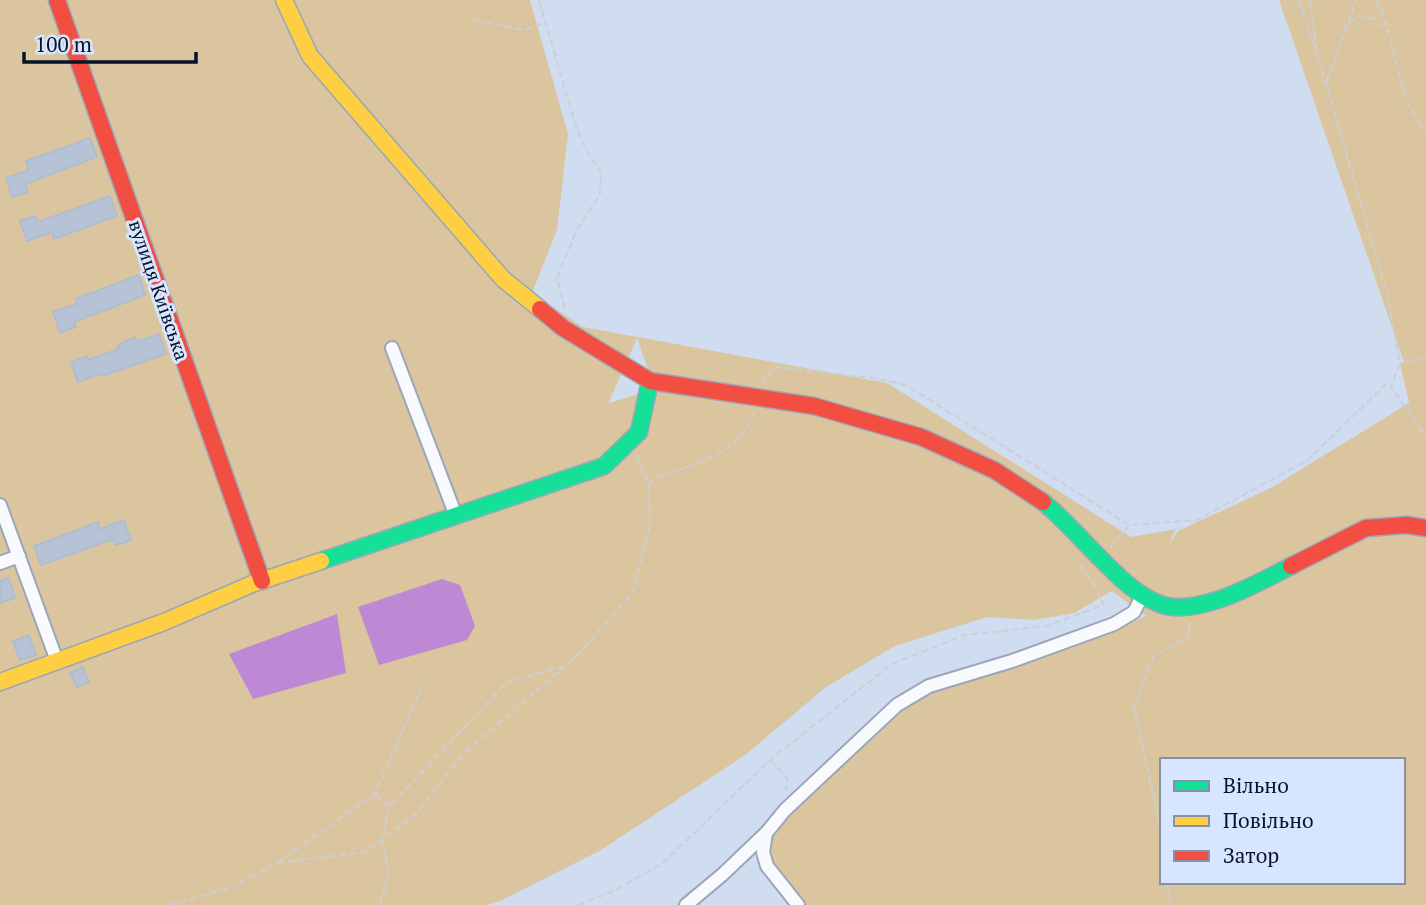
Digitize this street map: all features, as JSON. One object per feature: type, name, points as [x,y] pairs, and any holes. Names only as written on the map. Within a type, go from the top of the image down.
[{"type":"street","name":"вулиця Київська","points":[[57,0],[262,581]]},
{"type":"street","points":[[284,0],[310,56],[503,279],[563,328],[650,381],[814,406],[921,437],[994,470],[1061,516],[1097,555],[1142,596],[1161,605],[1177,608],[1203,604],[1252,586],[1366,528],[1407,525],[1426,528]]},
{"type":"street","points":[[393,348],[456,516]]},
{"type":"street","points":[[0,682],[164,622],[262,581],[604,466],[639,432],[650,381]]},
{"type":"street","points":[[0,505],[57,662]]},
{"type":"street","points":[[0,563],[19,556]]},
{"type":"street","points":[[686,905],[897,705],[929,686],[1012,661],[1114,624],[1134,612],[1142,596]]},
{"type":"street","points":[[766,832],[763,852],[767,866],[798,905]]},
{"type":"path","points":[[539,0],[581,140],[601,174],[600,194],[576,232],[557,278],[565,305],[563,328]]},
{"type":"path","points":[[1298,0],[1326,83],[1387,294],[1400,363],[1391,387]]},
{"type":"path","points":[[1310,0],[1317,57]]},
{"type":"path","points":[[1326,83],[1356,0]]},
{"type":"path","points":[[1376,0],[1389,33],[1404,94],[1417,121],[1426,130]]},
{"type":"path","points":[[1348,23],[1361,16],[1370,17],[1389,33]]},
{"type":"path","points":[[474,20],[523,30],[545,23]]},
{"type":"path","points":[[1400,363],[1426,358]]},
{"type":"path","points":[[649,484],[655,478],[718,455],[750,427],[764,378],[778,367],[873,378],[906,385],[1129,526],[1197,520],[1308,460],[1386,384],[1391,387],[1426,437]]},
{"type":"path","points":[[277,863],[365,852],[415,815],[464,753],[578,655],[633,592],[650,524],[649,484],[629,441]]},
{"type":"path","points":[[578,905],[614,891],[663,863],[771,760],[892,664],[965,635],[1046,626],[1104,605],[1093,582],[1081,566],[1114,545],[1129,526]]},
{"type":"path","points":[[1160,825],[1134,708],[1153,657],[1188,637],[1191,624],[1177,608]]},
{"type":"path","points":[[380,905],[389,873],[382,839],[389,807],[507,682],[564,666]]},
{"type":"path","points":[[170,905],[226,889],[277,863],[375,794],[423,684]]},
{"type":"path","points":[[771,760],[787,779],[785,810]]},
{"type":"path","points":[[375,794],[389,807]]},
{"type":"path","points":[[1167,884],[1170,905]]},
{"type":"shaded area","points":[[0,0],[530,0],[568,134],[557,230],[532,293],[583,327],[887,383],[1131,537],[1176,529],[1167,548],[1178,531],[1271,488],[1409,403],[1400,363],[1404,362],[1279,0],[1426,0],[1426,905],[804,905],[770,857],[769,836],[886,723],[920,697],[1102,636],[1146,616],[1112,591],[1074,613],[1034,620],[987,617],[895,646],[826,687],[745,755],[601,850],[500,901],[486,905],[0,905]],"holes":[[[637,338],[655,389],[609,403]]]},
{"type":"shaded area","points":[[442,579],[460,585],[475,626],[467,640],[379,665],[358,607]]},
{"type":"shaded area","points":[[337,614],[346,673],[253,699],[229,654]]},
{"type":"building","points":[[90,138],[97,157],[25,184],[28,192],[12,197],[6,178],[29,170],[26,161]]},
{"type":"building","points":[[110,196],[117,216],[54,239],[52,232],[27,241],[20,221],[35,216],[38,222]]},
{"type":"building","points":[[139,275],[145,295],[74,322],[76,327],[60,332],[53,312],[77,304],[75,299]]},
{"type":"building","points":[[159,334],[166,354],[78,382],[71,362],[87,357],[88,360],[119,349],[118,345],[135,337],[136,342]]},
{"type":"building","points":[[124,520],[131,540],[116,545],[113,539],[41,565],[34,546],[98,522],[100,529]]},
{"type":"building","points":[[9,578],[15,598],[0,603],[0,581]]},
{"type":"building","points":[[29,635],[36,655],[20,660],[13,641]]},
{"type":"building","points":[[82,667],[89,682],[77,687],[70,673]]},
{"type":"traffic: fast","points":[[321,561],[604,466],[639,432],[650,381]]},
{"type":"traffic: fast","points":[[1043,502],[1126,583],[1160,604],[1175,607],[1209,603],[1291,566]]},
{"type":"traffic: slow","points":[[284,0],[310,56],[503,279],[540,309]]},
{"type":"traffic: slow","points":[[0,682],[164,622],[252,584],[321,561]]},
{"type":"traffic: jam","points":[[57,0],[262,581]]},
{"type":"traffic: jam","points":[[540,309],[563,328],[650,381],[814,406],[921,437],[994,470],[1043,502]]},
{"type":"traffic: jam","points":[[1291,566],[1366,528],[1407,525],[1426,528]]}]
